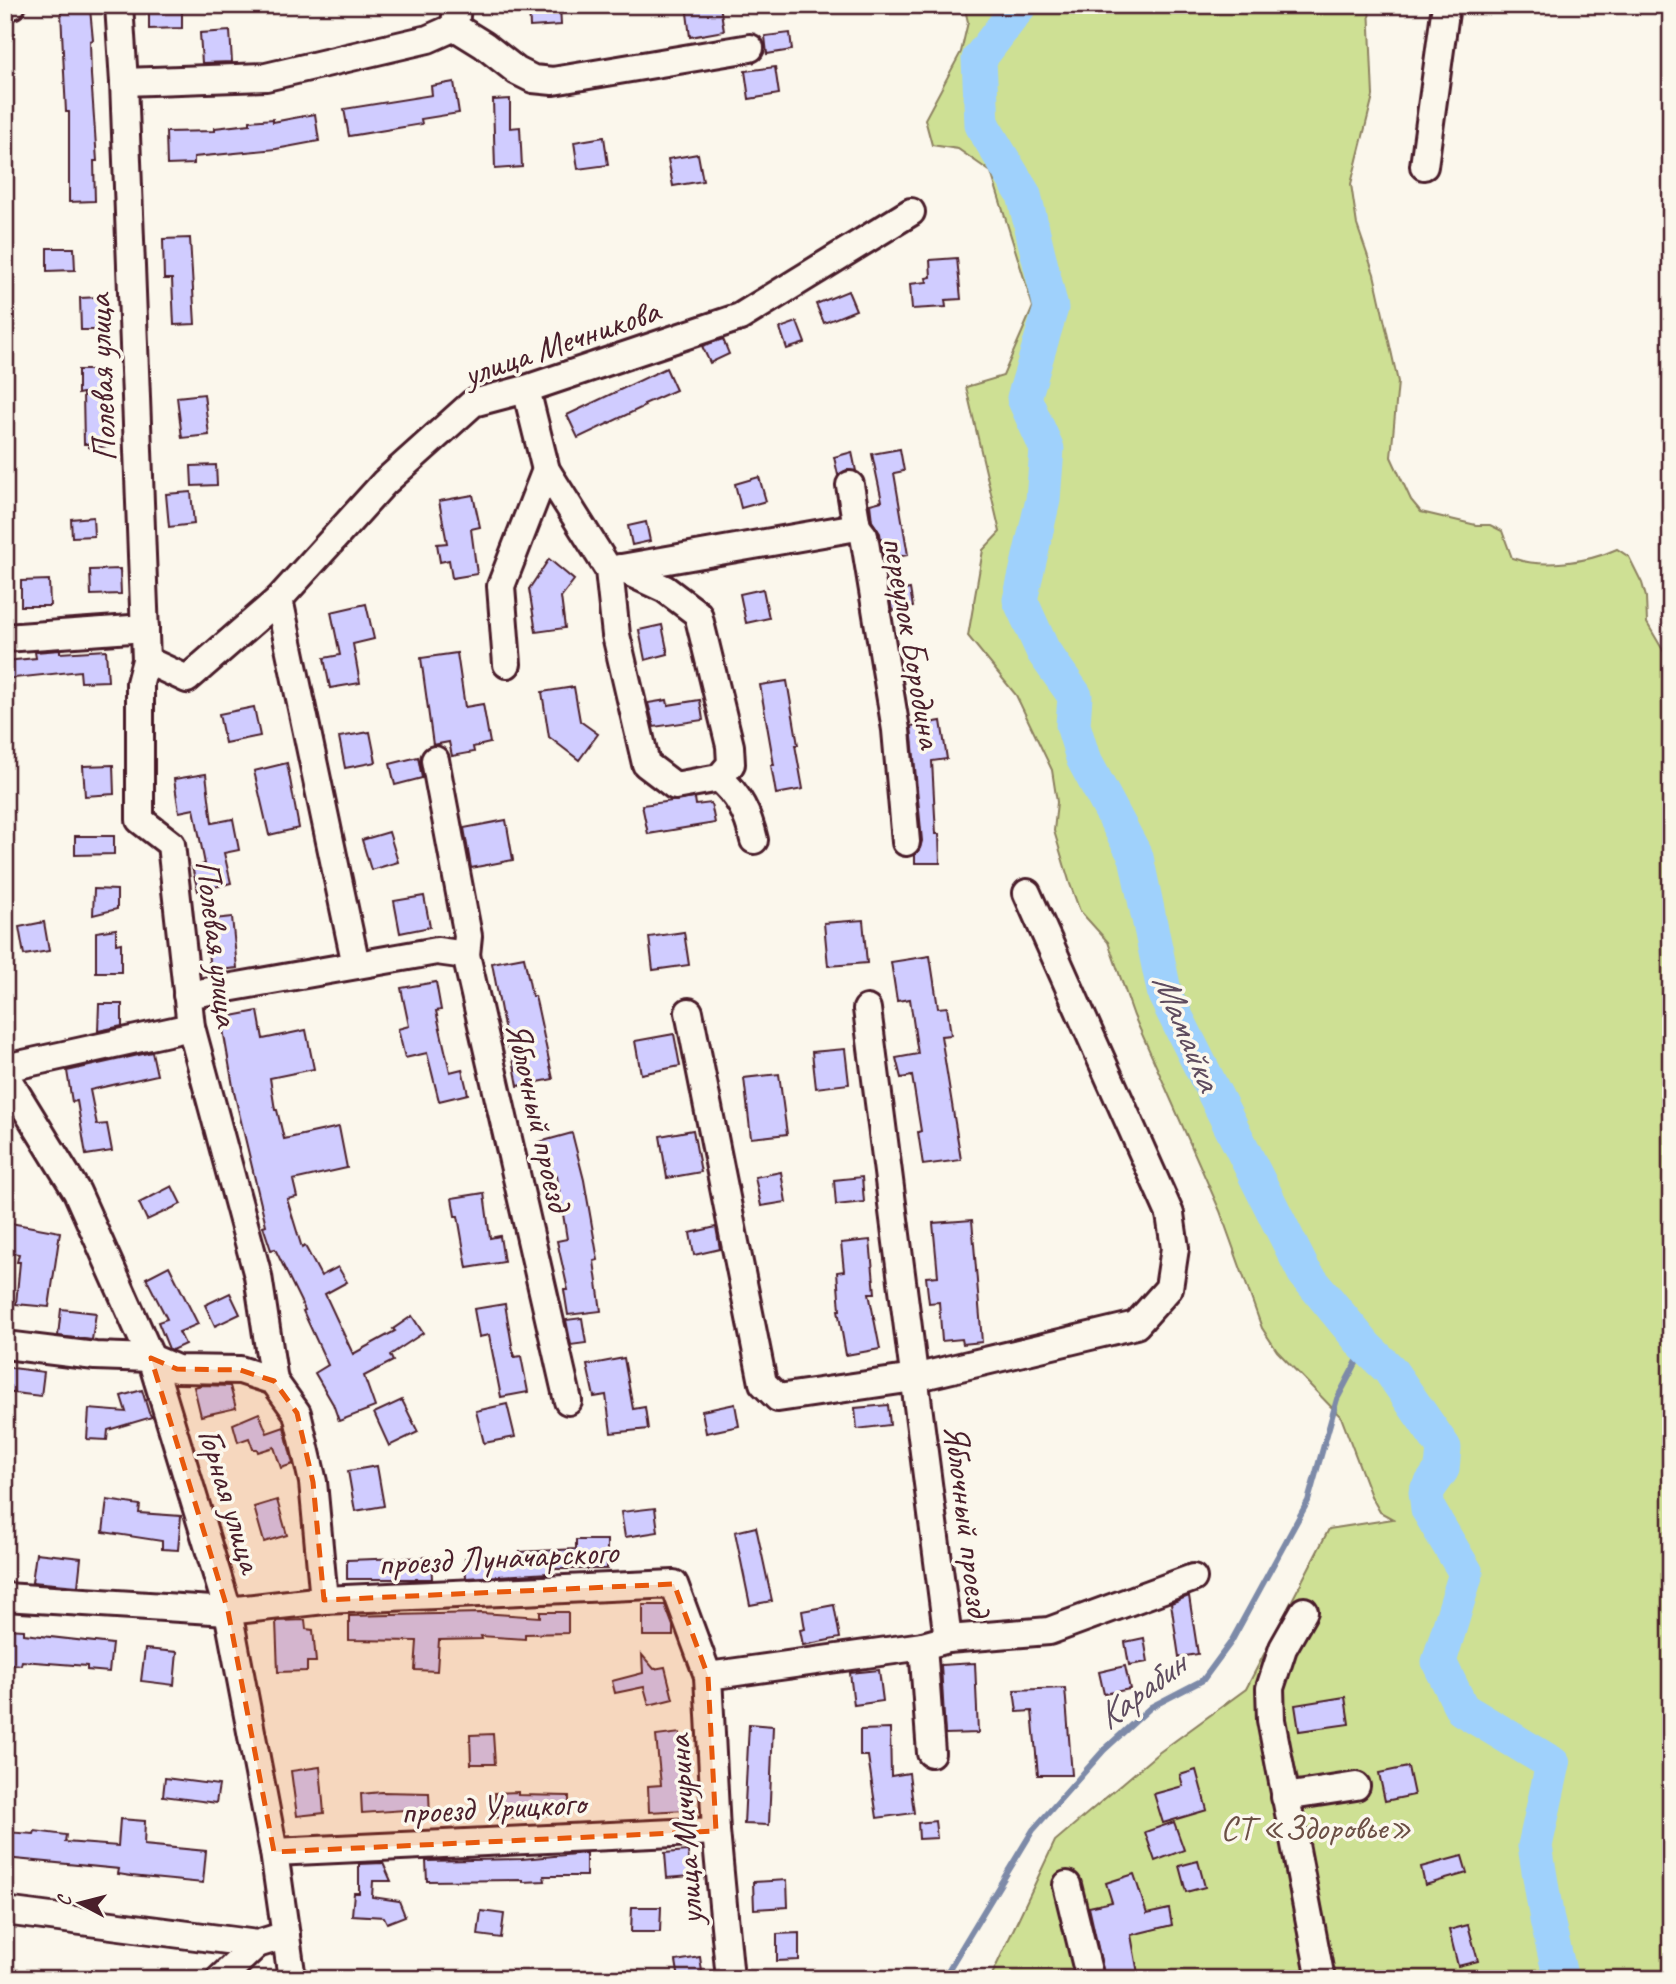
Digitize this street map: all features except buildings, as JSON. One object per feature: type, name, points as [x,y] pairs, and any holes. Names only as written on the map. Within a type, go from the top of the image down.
[{"type":"street","points":[[5,6],[12,5]]},
{"type":"street","name":"Полевая улица","points":[[118,5],[124,82],[146,660],[140,683],[140,820],[170,844],[191,1027],[258,1276],[274,1381],[297,1413],[313,1482],[324,1600]]},
{"type":"street","points":[[1424,166],[1446,5]]},
{"type":"street","points":[[124,82],[266,77],[428,38],[456,16],[484,45],[517,71],[533,79],[553,80],[750,48]]},
{"type":"street","name":"улица Мечникова","points":[[146,660],[187,679],[279,599],[384,483],[473,403],[526,389],[740,317],[911,212]]},
{"type":"street","points":[[526,389],[546,470],[615,569],[665,589],[698,614],[730,746],[732,764],[719,778],[675,786],[646,764],[616,635],[615,569]]},
{"type":"street","points":[[508,664],[501,586],[546,470]]},
{"type":"street","points":[[850,485],[858,527]]},
{"type":"street","name":"переулок Бородина","points":[[615,569],[858,527],[864,536],[896,730],[906,842]]},
{"type":"street","points":[[279,599],[356,965]]},
{"type":"street","points":[[5,638],[145,628]]},
{"type":"street","name":"Яблочный проезд","points":[[435,760],[468,936],[466,955],[568,1401]]},
{"type":"street","points":[[719,778],[735,792],[750,823],[754,840]]},
{"type":"street","points":[[689,1013],[763,1383],[778,1398],[914,1378],[1136,1325],[1169,1288],[1175,1248],[1170,1214],[1027,893]]},
{"type":"street","points":[[187,995],[437,951],[466,955]]},
{"type":"street","name":"Яблочный проезд","points":[[708,1676],[935,1642],[914,1378],[867,1009]]},
{"type":"street","points":[[5,1069],[191,1027]]},
{"type":"street","name":"Горная улица","points":[[5,1075],[77,1192],[151,1358],[228,1611],[274,1852],[292,1979]]},
{"type":"street","points":[[5,1345],[95,1356],[151,1358],[177,1369],[240,1370],[274,1381]]},
{"type":"street","points":[[931,1753],[935,1642],[1049,1631],[1193,1578]]},
{"type":"street","name":"проезд Луначарского","points":[[5,1597],[228,1611],[324,1600],[674,1584],[708,1676]]},
{"type":"street","points":[[1304,1611],[1283,1648],[1270,1688],[1271,1720],[1321,1979]]},
{"type":"street","name":"улица Мичурина","points":[[708,1676],[716,1831],[730,1979]]},
{"type":"street","points":[[1285,1797],[1356,1786]]},
{"type":"street","name":"проезд Урицкого","points":[[274,1852],[716,1831]]},
{"type":"street","points":[[1067,1885],[1090,1979]]},
{"type":"street","points":[[5,1911],[257,1944]]},
{"type":"street","points":[[220,1979],[257,1944],[286,1934]]},
{"type":"highlighted area","points":[[151,1358],[177,1369],[240,1370],[274,1381],[297,1413],[313,1482],[324,1600],[674,1584],[708,1676],[716,1831],[274,1852],[228,1611]]},
{"type":"green space","name":"СТ «Здоровье»","points":[[964,5],[1369,5],[1373,96],[1351,184],[1357,225],[1374,274],[1398,382],[1391,457],[1411,500],[1421,512],[1476,525],[1490,525],[1502,531],[1512,558],[1537,563],[1565,563],[1617,549],[1629,557],[1646,597],[1647,623],[1667,657],[1671,655],[1671,1979],[990,1979],[1055,1841],[1157,1754],[1246,1689],[1329,1529],[1393,1519],[1380,1512],[1371,1496],[1341,1417],[1277,1351],[1262,1328],[1220,1211],[1134,1016],[1108,942],[1080,911],[1054,831],[1057,802],[1052,770],[1016,695],[968,636],[983,550],[1000,532],[966,387],[1003,376],[1033,307],[991,172],[958,149],[932,145],[925,119],[961,52],[968,22]]},
{"type":"waterway","name":"Мамайка","points":[[1020,5],[979,59],[982,125],[1024,195],[1051,308],[1024,398],[1047,449],[1043,500],[1020,600],[1043,651],[1075,696],[1073,725],[1083,758],[1136,857],[1165,995],[1304,1272],[1365,1346],[1390,1370],[1444,1448],[1442,1469],[1426,1492],[1428,1509],[1466,1573],[1439,1662],[1462,1709],[1553,1764],[1535,1846],[1547,1920],[1561,1979]]},
{"type":"waterway","name":"Карабин","points":[[943,1979],[1033,1830],[1104,1750],[1151,1707],[1203,1680],[1231,1642],[1308,1501],[1337,1399],[1365,1346]]}]
